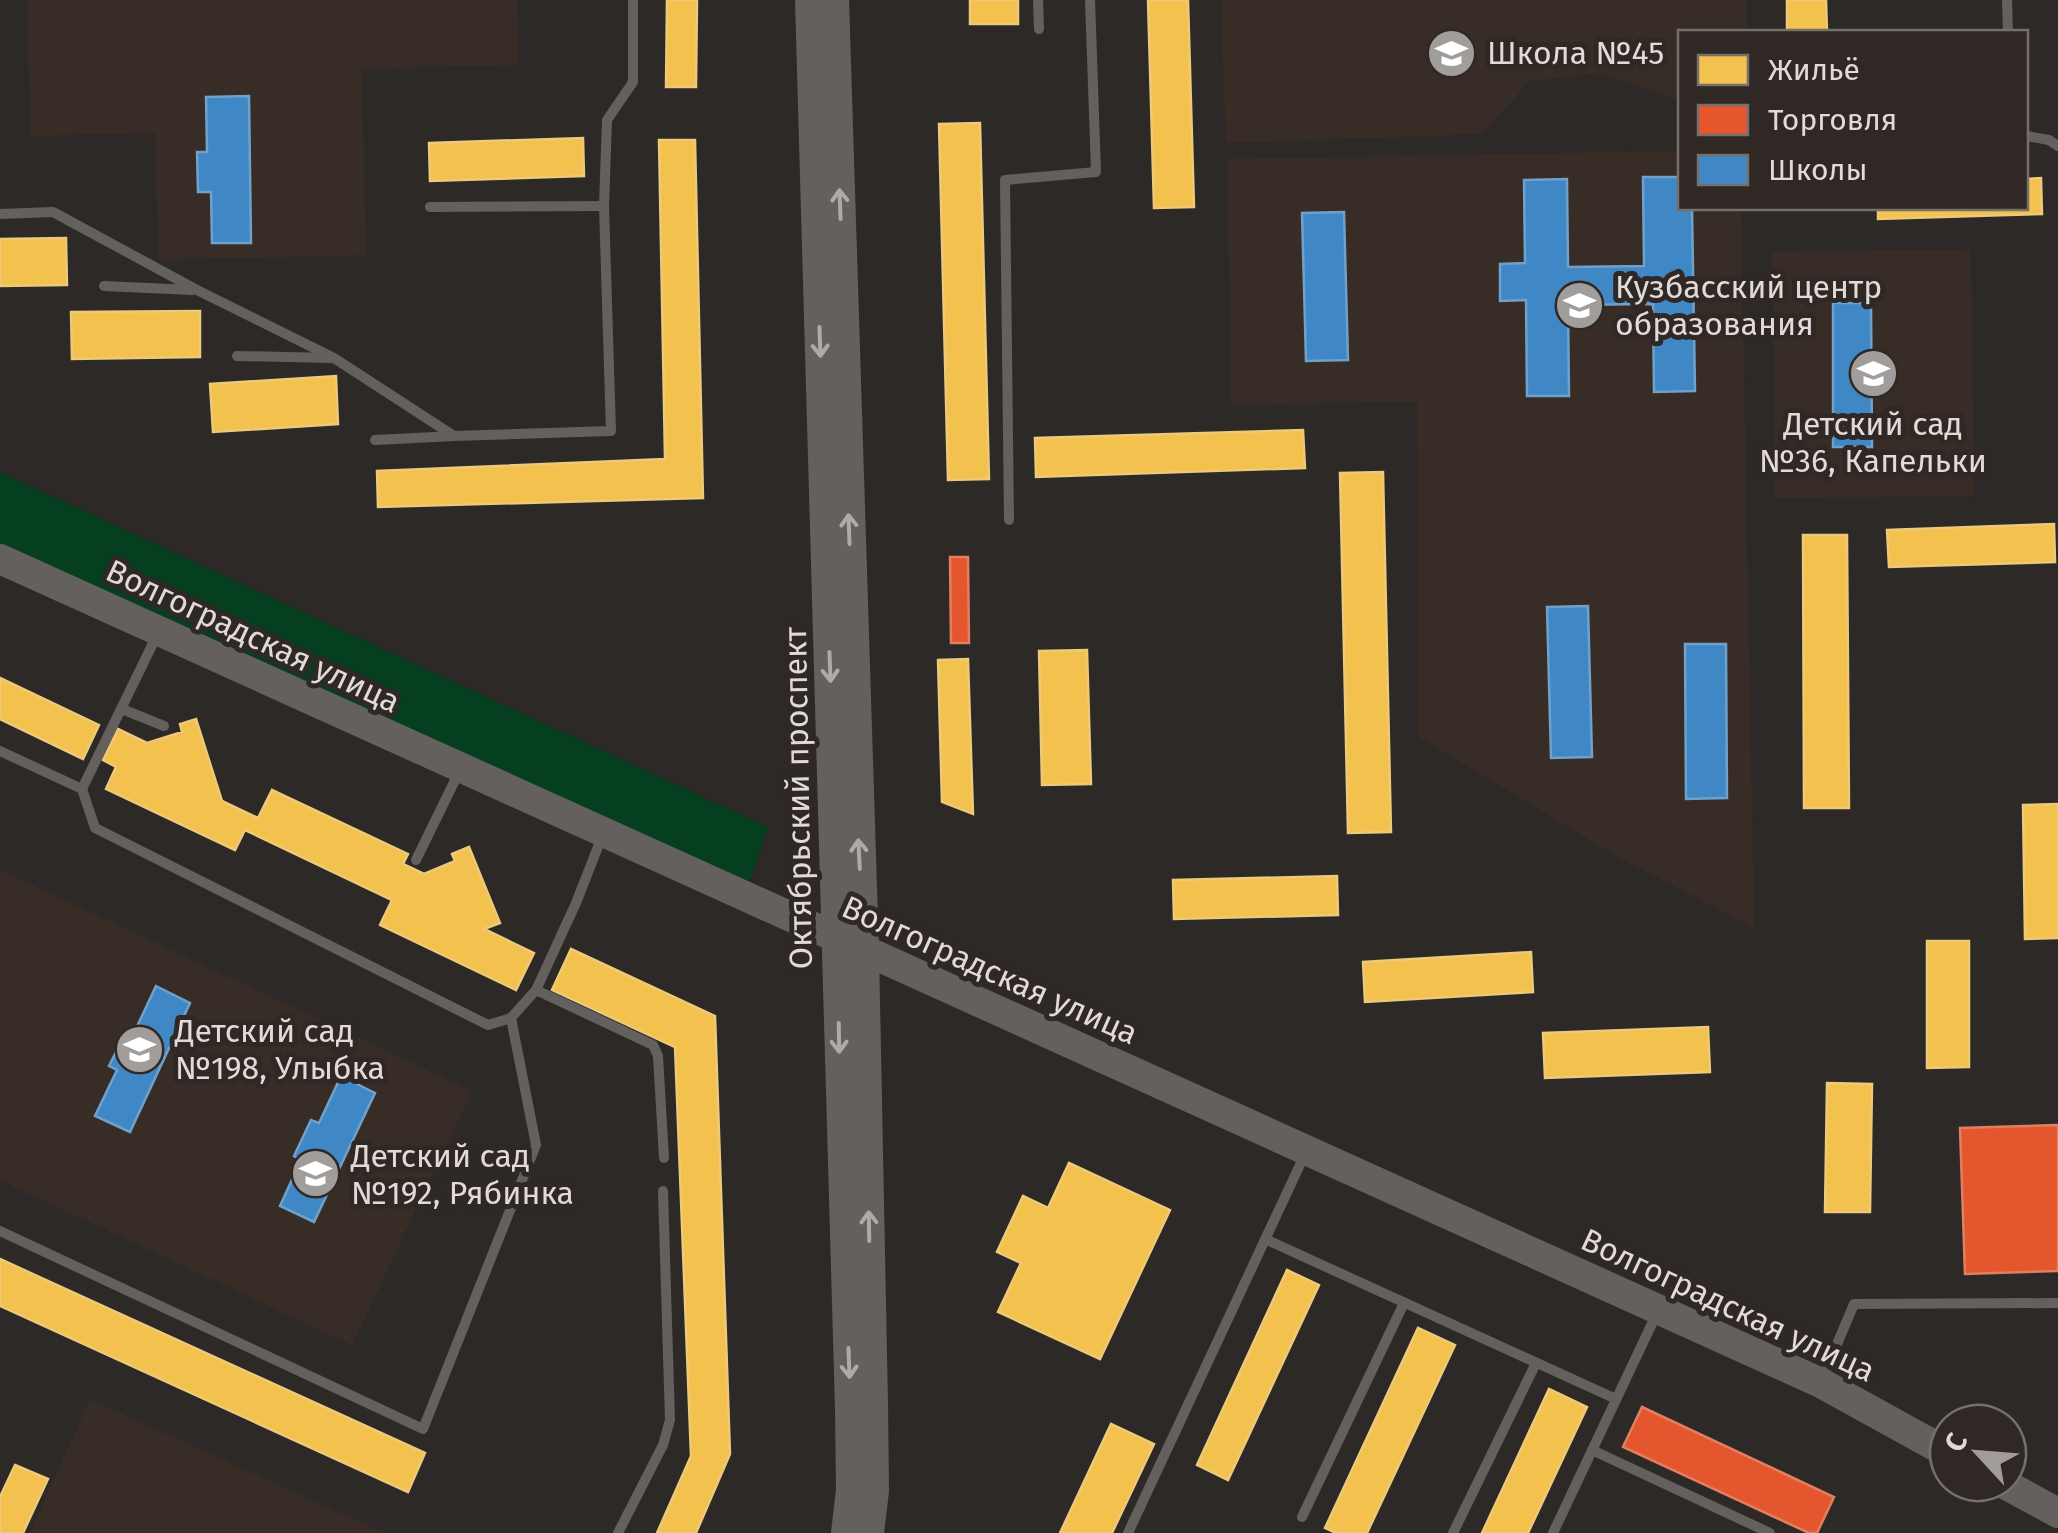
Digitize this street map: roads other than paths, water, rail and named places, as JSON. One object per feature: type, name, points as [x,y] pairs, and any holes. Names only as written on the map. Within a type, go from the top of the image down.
[{"type":"main road","name":"Октябрьский проспект","points":[[810,0],[873,1422],[870,1533]]},
{"type":"main road","name":"Октябрьский проспект","points":[[834,0],[858,840],[851,946],[851,1490],[846,1533]]},
{"type":"main road","name":"Волгоградская улица","points":[[0,559],[1821,1383],[1928,1442]]},
{"type":"main road","points":[[2028,1497],[2058,1513]]},
{"type":"lane","points":[[376,440],[611,431],[604,206],[607,120],[633,82],[633,0]]},
{"type":"lane","points":[[1038,0],[1039,29]]},
{"type":"lane","points":[[1009,520],[1005,180],[1096,172],[1090,0]]},
{"type":"lane","points":[[2007,0],[2008,30]]},
{"type":"lane","points":[[2028,136],[2058,146]]},
{"type":"lane","points":[[430,207],[604,206]]},
{"type":"lane","points":[[0,214],[53,212],[196,290],[334,358],[454,436]]},
{"type":"lane","points":[[104,286],[196,290]]},
{"type":"lane","points":[[238,356],[334,358]]},
{"type":"lane","points":[[158,632],[82,789],[95,828],[488,1025],[511,1018],[536,990],[604,834]]},
{"type":"lane","points":[[122,709],[164,726]]},
{"type":"lane","points":[[0,751],[82,789]]},
{"type":"lane","points":[[416,860],[460,769]]},
{"type":"lane","points":[[536,990],[653,1046],[658,1056],[664,1158]]},
{"type":"lane","points":[[0,1231],[423,1429],[536,1146],[511,1018]]},
{"type":"lane","points":[[1128,1533],[1307,1150]]},
{"type":"lane","points":[[618,1533],[663,1445],[670,1420],[663,1191]]},
{"type":"lane","points":[[1267,1240],[1616,1399]]},
{"type":"lane","points":[[1302,1516],[1404,1303]]},
{"type":"lane","points":[[1821,1383],[1854,1304],[2058,1303]]},
{"type":"lane","points":[[1553,1533],[1659,1310]]},
{"type":"lane","points":[[1453,1533],[1536,1363]]},
{"type":"lane","points":[[1592,1450],[1770,1533]]},
{"type":"place","name":"Школа №45","points":[[1452,53]]},
{"type":"place","name":"Кузбасский центр образования","points":[[1580,305]]},
{"type":"place","name":"Детский сад №36, Капельки","points":[[1873,374]]},
{"type":"place","name":"Детский сад №198, Улыбка","points":[[140,1049]]},
{"type":"place","name":"Детский сад №192, Рябинка","points":[[316,1174]]}]
